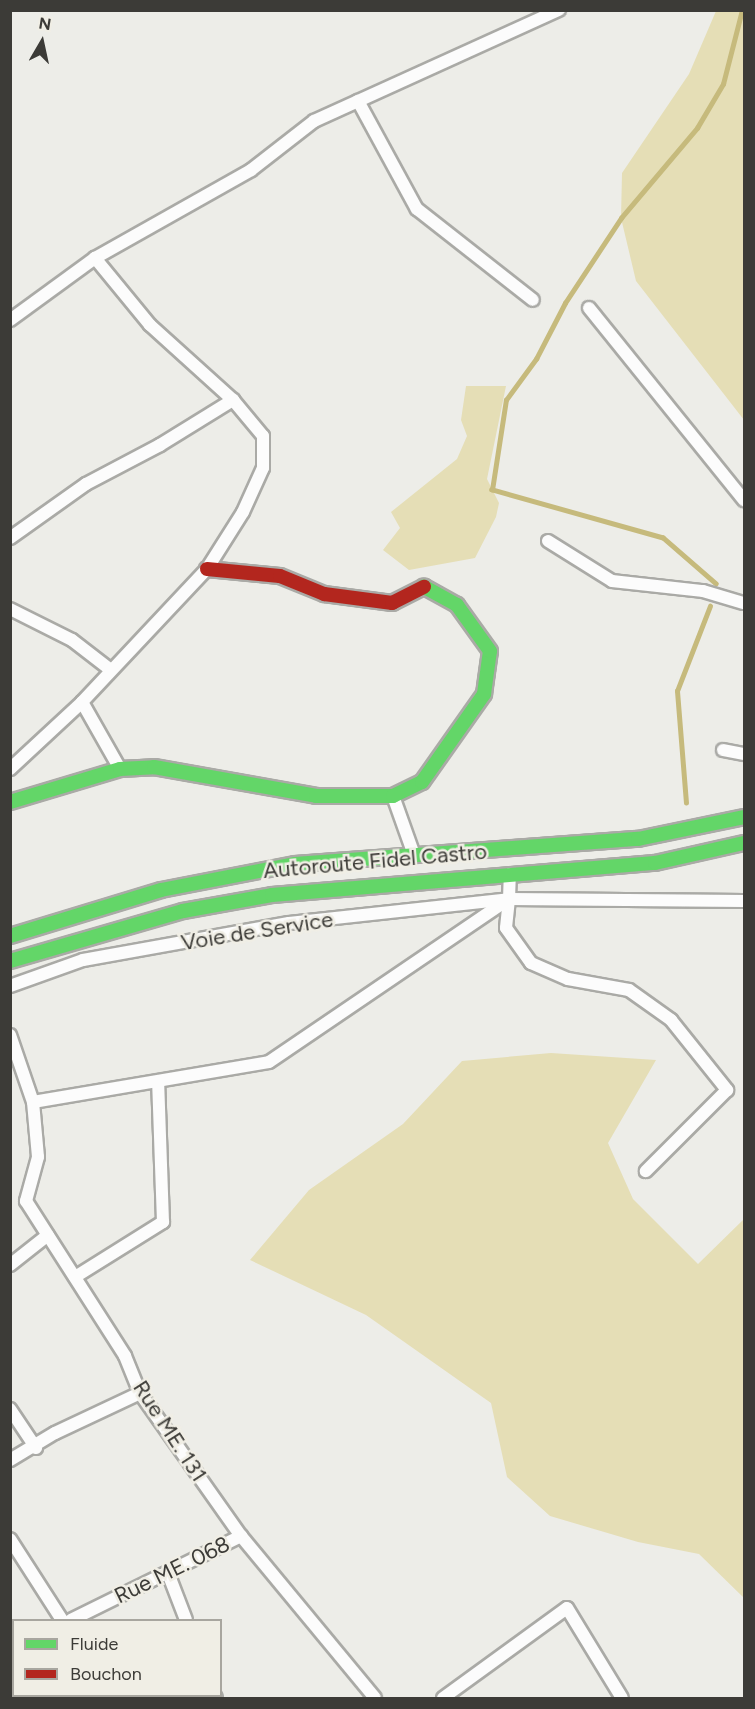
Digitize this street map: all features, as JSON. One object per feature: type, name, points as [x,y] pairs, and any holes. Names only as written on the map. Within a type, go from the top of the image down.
[{"type":"main road","points":[[10,802],[120,769],[154,767],[316,796],[393,796],[422,782],[484,694],[490,651],[457,605],[422,586],[392,603],[324,594],[279,576],[207,569]]},
{"type":"main road","name":"Autoroute Fidel Castro","points":[[10,936],[161,890],[295,864],[638,839],[744,817]]},
{"type":"main road","name":"Autoroute Fidel Castro","points":[[10,961],[183,911],[250,899],[510,874],[656,863],[744,843]]},
{"type":"street","points":[[10,320],[95,258],[251,170],[314,121],[559,10]]},
{"type":"street","points":[[358,101],[417,209],[533,300]]},
{"type":"street","points":[[10,769],[82,702],[207,569],[243,512],[263,468],[263,436],[233,400],[150,326],[95,258]]},
{"type":"street","points":[[589,308],[744,500]]},
{"type":"street","points":[[10,538],[86,484],[160,445],[233,400]]},
{"type":"street","points":[[548,541],[612,581],[703,591],[744,603]]},
{"type":"street","points":[[10,609],[72,640],[111,670]]},
{"type":"street","points":[[82,702],[120,769]]},
{"type":"street","points":[[723,750],[744,754]]},
{"type":"street","points":[[393,796],[414,855]]},
{"type":"street","points":[[510,874],[506,928],[531,963],[568,979],[629,990],[671,1020],[727,1090],[645,1171]]},
{"type":"street","points":[[33,1102],[269,1062],[509,899]]},
{"type":"street","name":"Voie de Service","points":[[10,986],[83,960],[289,923],[509,899],[744,901]]},
{"type":"street","name":"Rue ME. 131","points":[[10,1035],[33,1102],[38,1156],[26,1201],[125,1356],[140,1393],[241,1536],[375,1698]]},
{"type":"street","points":[[75,1277],[163,1222],[158,1082]]},
{"type":"street","points":[[10,1264],[48,1235]]},
{"type":"street","points":[[10,1461],[36,1448],[56,1433],[140,1393]]},
{"type":"street","points":[[10,1409],[36,1448]]},
{"type":"street","name":"Rue ME. 068","points":[[74,1619],[241,1536]]},
{"type":"street","points":[[10,1539],[61,1619]]},
{"type":"street","points":[[168,1573],[186,1619]]},
{"type":"street","points":[[443,1698],[567,1608],[622,1698]]},
{"type":"shaded area","points":[[716,11],[744,11],[744,420],[636,281],[621,218],[622,173],[689,74]]},
{"type":"shaded area","points":[[466,386],[506,386],[487,479],[499,503],[496,517],[475,558],[409,570],[383,550],[400,528],[391,512],[457,459],[467,436],[461,420]]},
{"type":"shaded area","points":[[551,1053],[656,1060],[608,1143],[633,1199],[698,1264],[744,1219],[744,1598],[699,1554],[638,1542],[550,1516],[507,1477],[491,1403],[366,1315],[250,1260],[309,1190],[403,1124],[462,1061]]},
{"type":"waterway","points":[[716,584],[663,538],[492,490],[506,400],[536,359],[565,303],[621,218],[697,128],[723,84],[742,10]]},
{"type":"waterway","points":[[686,803],[677,691],[710,606]]},
{"type":"traffic: fast","points":[[10,802],[120,769],[154,767],[316,796],[393,796],[422,782],[484,694],[490,651],[457,605],[424,587]]},
{"type":"traffic: fast","points":[[10,936],[161,890],[295,864],[638,839],[744,817]]},
{"type":"traffic: fast","points":[[10,961],[183,911],[272,895],[655,863],[744,843]]},
{"type":"traffic: jam","points":[[207,569],[280,576],[324,594],[392,603],[424,587]]}]
